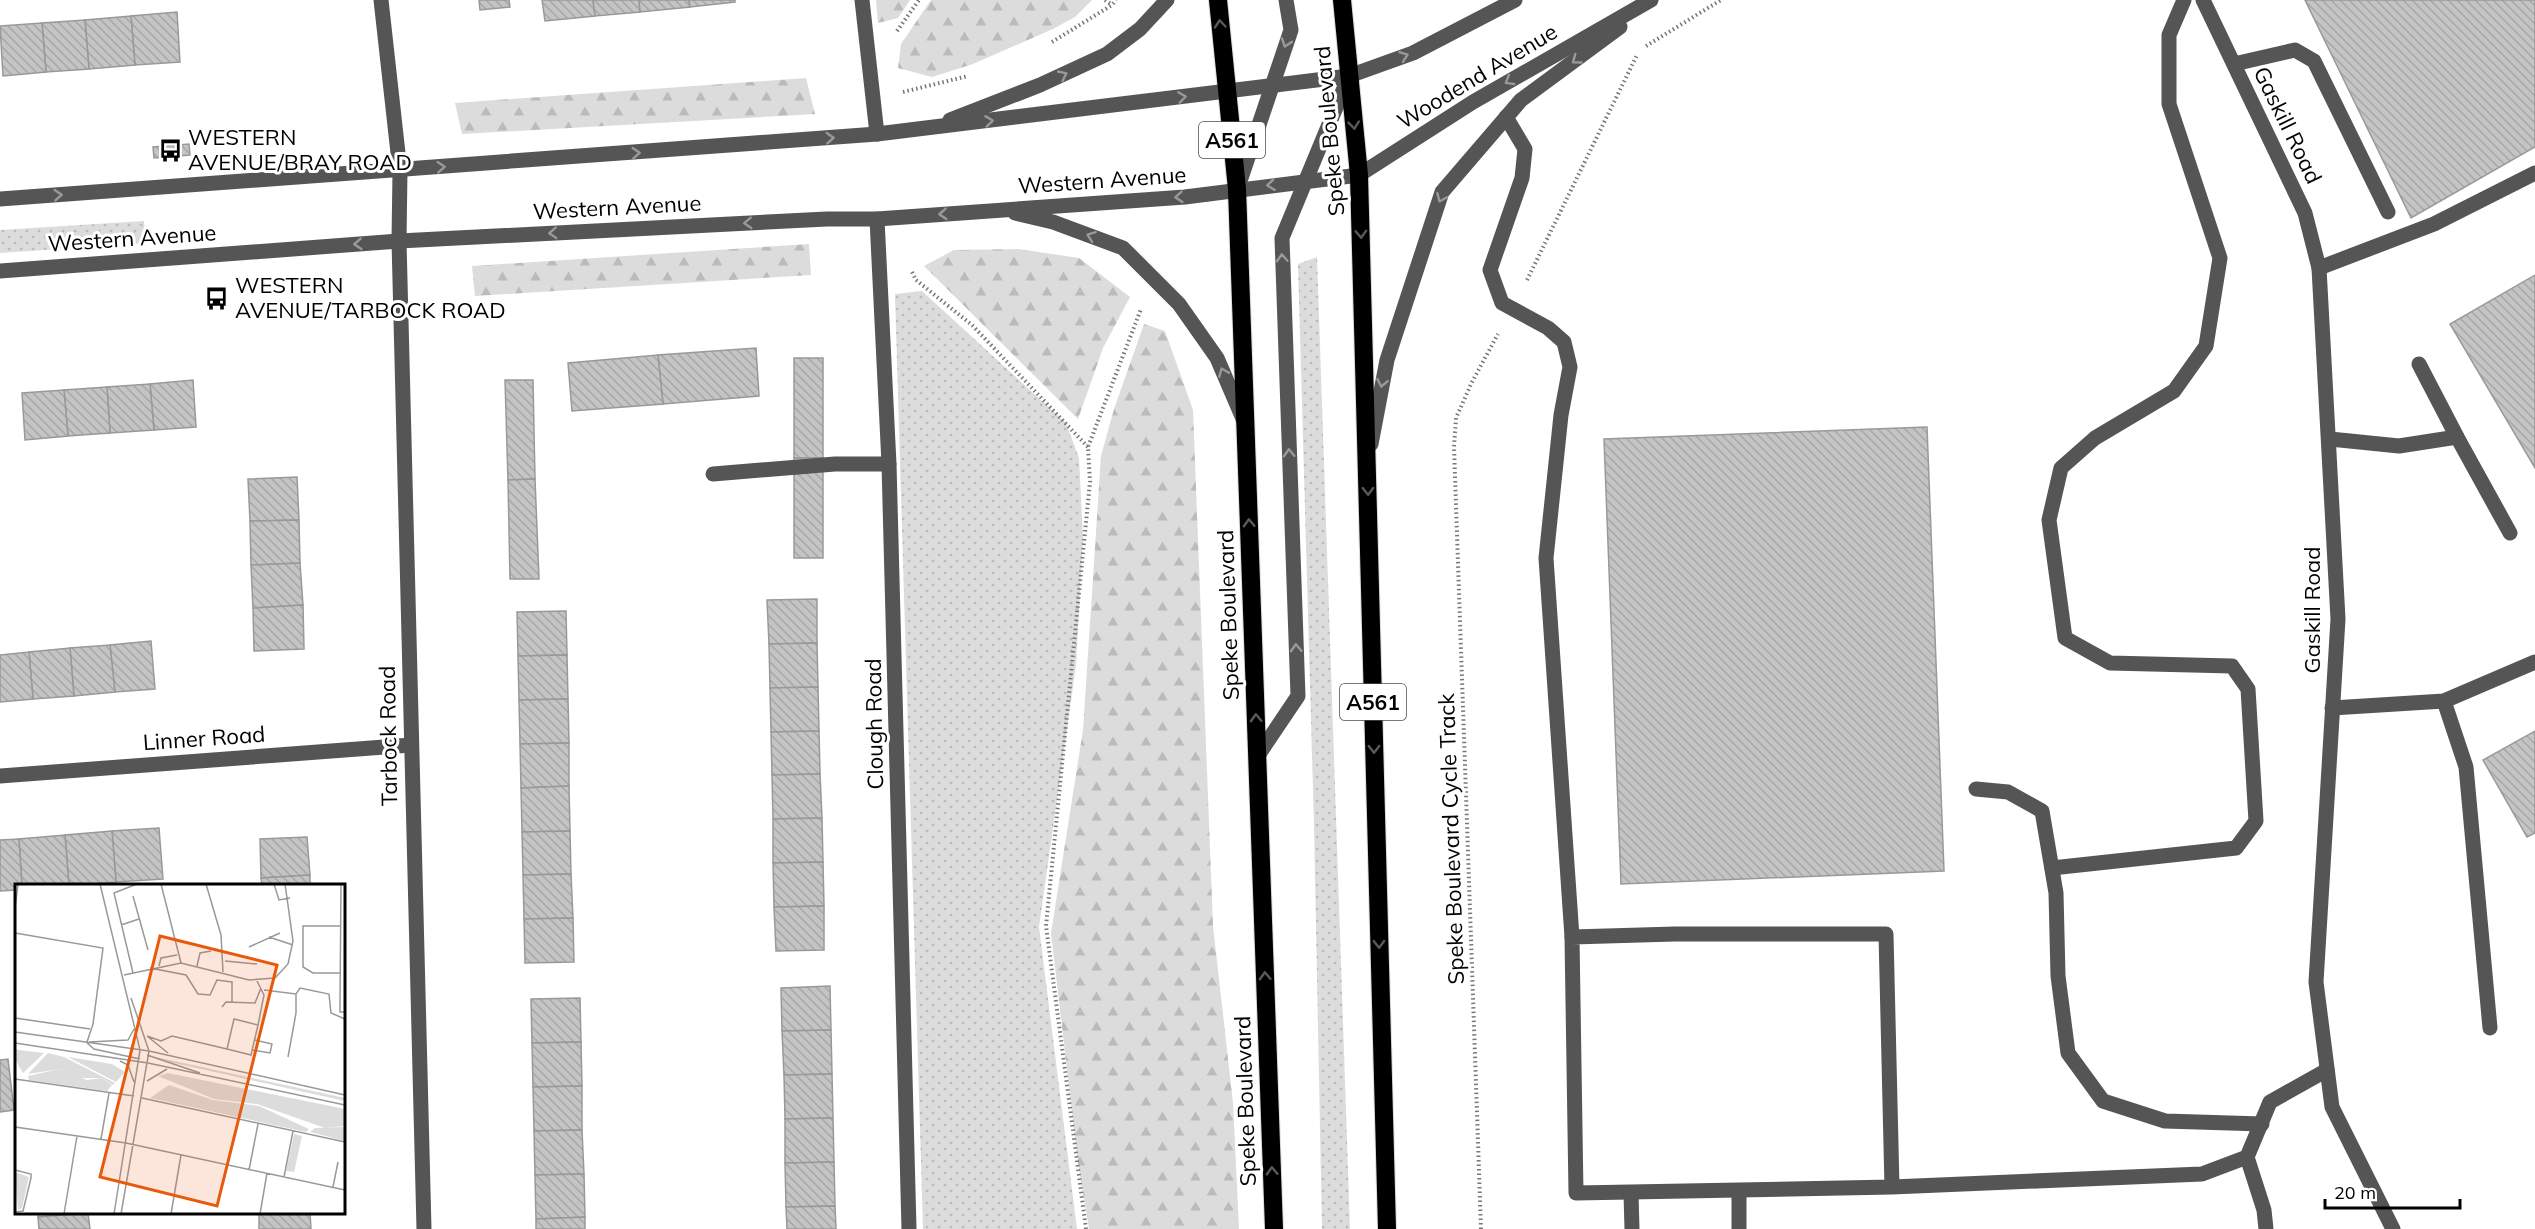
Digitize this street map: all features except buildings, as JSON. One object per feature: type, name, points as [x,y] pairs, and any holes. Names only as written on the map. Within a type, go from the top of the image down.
[{"type":"highway","name":"Speke Boulevard","points":[[1218,0],[1237,189],[1274,1229]]},
{"type":"highway","name":"Speke Boulevard","points":[[1342,0],[1359,175],[1387,1229]]},
{"type":"street","name":"Tarbock Road","points":[[381,0],[400,171],[399,241],[424,1229]]},
{"type":"street","points":[[862,0],[877,134]]},
{"type":"street","points":[[931,128],[1040,85],[1107,54],[1140,29],[1167,0]]},
{"type":"street","name":"A561","points":[[1237,189],[1291,30],[1286,0]]},
{"type":"street","name":"Woodend Avenue","points":[[1226,90],[1348,76],[1413,53],[1515,0]]},
{"type":"street","name":"Woodend Avenue","points":[[1359,175],[1473,102],[1651,0]]},
{"type":"street","points":[[1367,463],[1387,360],[1442,192],[1521,100],[1657,0]]},
{"type":"street","points":[[2052,868],[2236,848],[2256,821],[2248,689],[2232,666],[2110,663],[2065,638],[2049,520],[2061,468],[2095,438],[2174,391],[2206,346],[2220,258],[2169,104],[2169,36],[2184,0]]},
{"type":"street","name":"Gaskill Road","points":[[2203,0],[2305,213],[2319,268],[2338,619],[2316,982],[2332,1107],[2393,1229]]},
{"type":"street","points":[[2234,64],[2295,50],[2314,61],[2388,212]]},
{"type":"street","name":"A561","points":[[1257,757],[1298,696],[1282,238],[1348,76]]},
{"type":"street","points":[[0,199],[877,134],[1126,105],[1226,90]]},
{"type":"street","points":[[1506,117],[1525,149],[1522,178],[1490,270],[1502,303],[1511,310],[1548,328],[1564,342],[1570,367],[1561,415],[1546,558],[1572,937],[1576,1193],[1739,1191],[2202,1174],[2247,1157]]},
{"type":"street","points":[[2319,268],[2434,224],[2535,173]]},
{"type":"street","name":"Western Avenue","points":[[0,271],[399,241],[827,219],[877,219],[1185,197],[1359,175]]},
{"type":"street","points":[[1001,210],[1053,222],[1123,248],[1179,304],[1217,358],[1246,426]]},
{"type":"street","name":"Clough Road","points":[[877,219],[890,464],[909,1229]]},
{"type":"street","points":[[2419,364],[2510,533]]},
{"type":"street","points":[[2330,439],[2399,446],[2457,437]]},
{"type":"street","points":[[713,474],[835,464],[890,464]]},
{"type":"street","points":[[2332,708],[2444,700],[2535,662]]},
{"type":"street","points":[[2444,700],[2466,767],[2490,1028]]},
{"type":"street","name":"Linner Road","points":[[0,776],[411,745]]},
{"type":"street","points":[[1976,789],[2008,792],[2042,811],[2056,893],[2058,976],[2068,1053],[2103,1101],[2165,1121],[2262,1124]]},
{"type":"street","points":[[1572,937],[1675,934],[1886,934],[1892,1186]]},
{"type":"street","points":[[2266,1229],[2264,1210],[2247,1157],[2270,1102],[2327,1070]]},
{"type":"street","points":[[1739,1191],[1739,1229]]},
{"type":"street","points":[[1631,1193],[1632,1229]]},
{"type":"path","points":[[1104,0],[1112,5]]},
{"type":"path","points":[[1043,47],[1112,5],[1116,0]]},
{"type":"path","name":"Speke Boulevard Cycle Track","points":[[1481,1229],[1454,447],[1456,418],[1472,382],[1548,241],[1640,50],[1721,0]]},
{"type":"path","points":[[873,99],[970,76]]},
{"type":"path","points":[[878,249],[897,249],[916,279],[972,325],[1088,447]]},
{"type":"path","points":[[1086,1229],[1046,926],[1090,482],[1088,447],[1143,302]]},
{"type":"green space","points":[[876,0],[910,0],[898,18],[878,23]]},
{"type":"green space","points":[[931,0],[1092,0],[1075,17],[1053,29],[973,64],[932,77],[898,68],[901,44]]},
{"type":"green space","points":[[806,78],[815,114],[462,134],[455,103]]},
{"type":"green space","points":[[144,221],[146,243],[0,253],[0,230]]},
{"type":"green space","points":[[809,244],[811,275],[475,296],[472,266]]},
{"type":"green space","points":[[1018,249],[1079,258],[1130,297],[1103,348],[1078,419],[924,266],[954,250]]},
{"type":"green space","points":[[1317,257],[1350,1229],[1322,1229],[1314,825],[1298,264]]},
{"type":"green space","points":[[922,291],[1066,423],[1079,458],[1083,538],[1076,665],[1039,927],[1077,1229],[923,1229],[895,294]]},
{"type":"green space","points":[[1144,324],[1165,331],[1193,410],[1213,926],[1233,1103],[1239,1229],[1089,1229],[1078,1163],[1051,933],[1083,730],[1101,456],[1114,409]]},
{"type":"place","name":"WESTERN AVENUE/BRAY ROAD","points":[[170,150]]},
{"type":"place","name":"WESTERN AVENUE/TARBOCK ROAD","points":[[217,298]]}]
